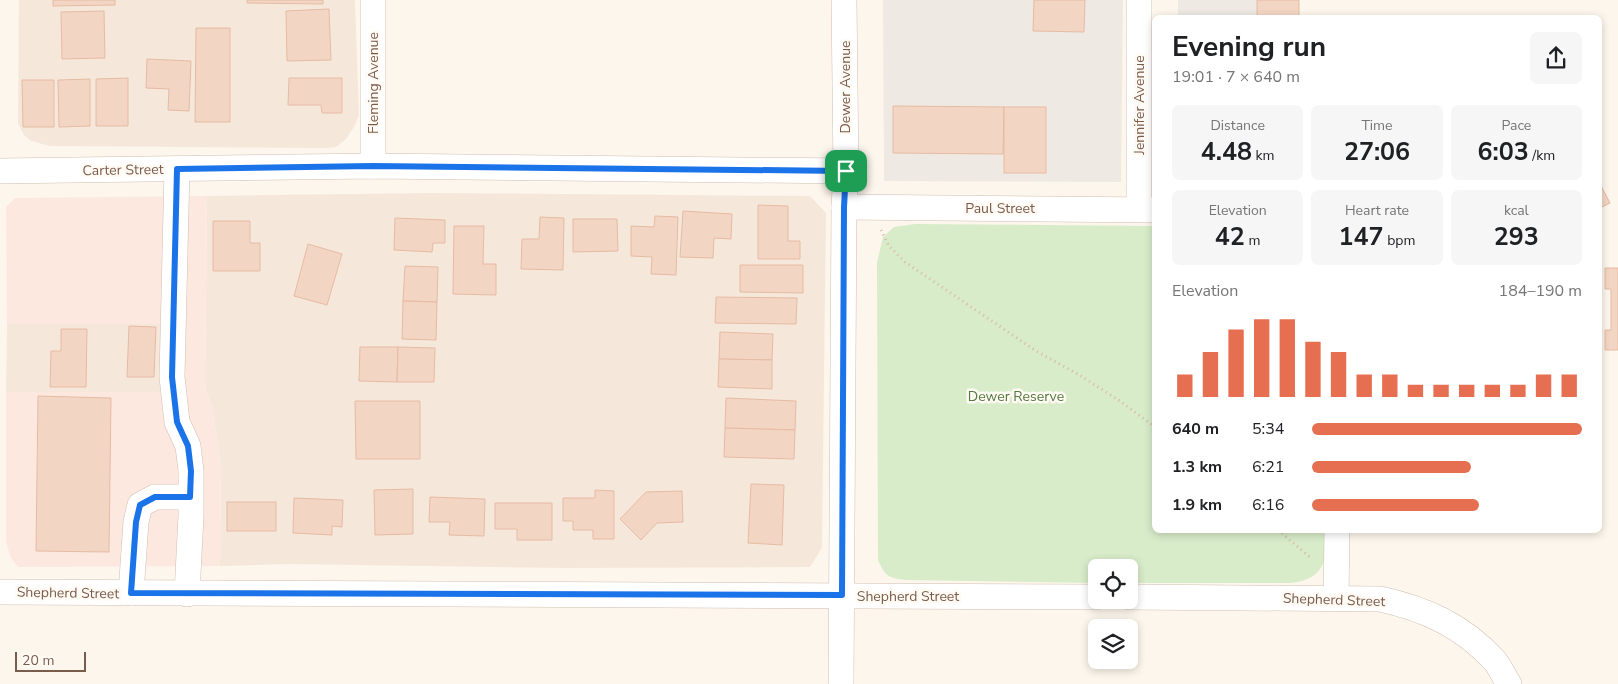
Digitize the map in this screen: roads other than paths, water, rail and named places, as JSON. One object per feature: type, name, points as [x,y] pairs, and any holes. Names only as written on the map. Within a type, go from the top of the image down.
[{"type":"street","name":"Fleming Avenue","points":[[373,0],[373,166]]},
{"type":"street","name":"Dewer Avenue","points":[[841,684],[844,207],[846,171],[844,0]]},
{"type":"street","name":"Jennifer Avenue","points":[[1139,0],[1147,209]]},
{"type":"street","name":"Carter Street","points":[[0,171],[373,166],[846,171]]},
{"type":"street","points":[[177,169],[172,377],[177,422],[188,446],[191,471],[187,594]]},
{"type":"street","name":"Paul Street","points":[[844,207],[1147,209]]},
{"type":"street","points":[[131,593],[136,522],[140,505],[155,497],[190,497]]},
{"type":"street","points":[[1336,598],[1337,533]]},
{"type":"street","name":"Shepherd Street","points":[[0,592],[1088,597]]},
{"type":"street","name":"Shepherd Street","points":[[1138,597],[1380,599],[1409,605],[1436,616],[1466,635],[1496,662],[1509,684]]},
{"type":"park label","name":"Dewer Reserve","points":[[1016,396]]}]
